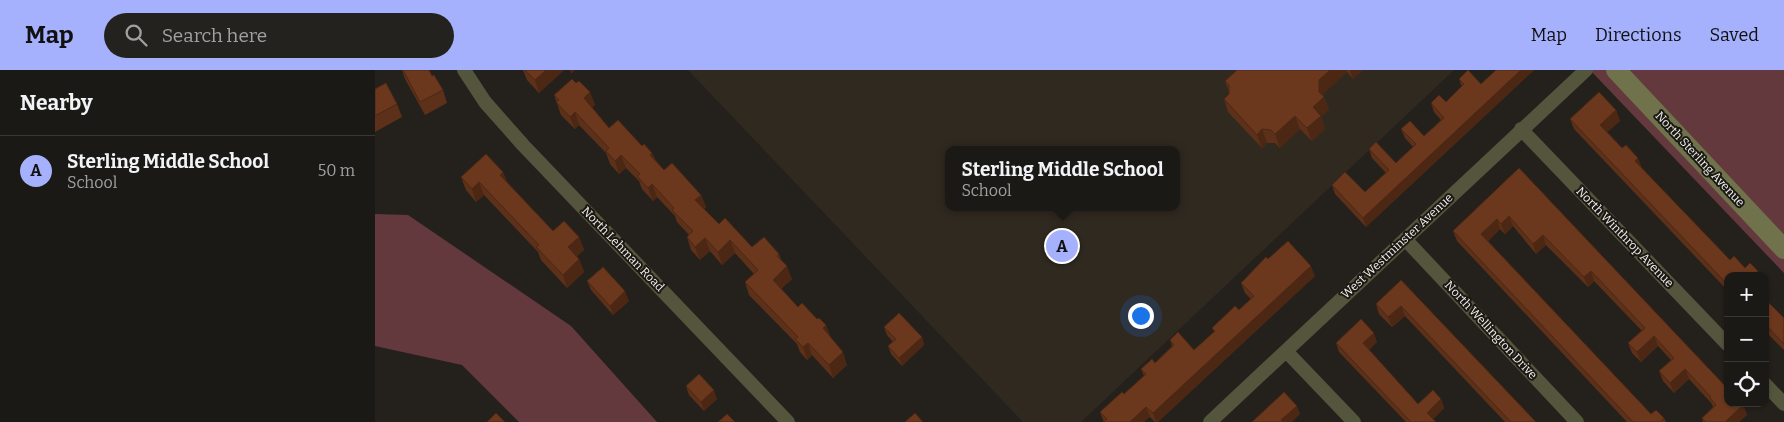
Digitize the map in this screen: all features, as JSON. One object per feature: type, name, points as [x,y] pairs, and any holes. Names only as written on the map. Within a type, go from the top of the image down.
[{"type":"main road","name":"North Sterling Avenue","points":[[1616,70],[1784,248]]},
{"type":"street","name":"North Lehman Road","points":[[465,70],[485,102],[523,145],[788,422]]},
{"type":"street","name":"West Westminster Avenue","points":[[1210,422],[1586,70]]},
{"type":"street","name":"North Winthrop Avenue","points":[[1521,129],[1724,341]]},
{"type":"street","name":"North Wellington Drive","points":[[1405,239],[1577,422]]},
{"type":"street","points":[[1286,351],[1354,422]]},
{"type":"street","points":[[1769,388],[1784,404]]},
{"type":"shaded area","points":[[688,70],[1454,70],[1081,422],[1023,422]]},
{"type":"shaded area","points":[[1590,70],[1784,70],[1784,273]]},
{"type":"shaded area","points":[[375,214],[408,215],[571,326],[657,422],[519,422],[462,365],[375,346]]},
{"type":"building","points":[[403,70],[429,70],[443,90],[420,102]]},
{"type":"building","points":[[525,70],[546,70],[535,80]]},
{"type":"building","points":[[1237,70],[1330,70],[1319,80],[1319,92],[1324,97],[1313,107],[1321,116],[1307,128],[1295,116],[1275,134],[1271,130],[1262,129],[1257,135],[1224,99],[1229,94],[1229,85],[1225,81]]},
{"type":"building","points":[[1468,70],[1481,84],[1496,70],[1521,70],[1363,218],[1332,185],[1345,172],[1365,192],[1389,170],[1369,149],[1376,142],[1396,163],[1416,144],[1401,129],[1410,121],[1424,136],[1444,118],[1431,103],[1439,95],[1446,102],[1464,84],[1459,79]]},
{"type":"building","points":[[572,79],[576,83],[579,81],[590,92],[584,98],[609,128],[618,120],[642,146],[644,144],[652,153],[650,155],[664,170],[672,163],[701,195],[695,200],[719,224],[725,218],[752,247],[764,237],[779,254],[777,256],[787,266],[773,280],[798,307],[802,303],[817,319],[819,318],[826,325],[823,328],[843,352],[829,365],[808,343],[803,347],[795,339],[798,337],[745,282],[758,270],[730,240],[718,252],[705,238],[695,247],[687,237],[693,231],[672,210],[674,208],[652,184],[648,188],[637,176],[640,174],[621,155],[615,161],[606,151],[609,148],[575,112],[570,117],[556,102],[559,100],[554,95]]},
{"type":"building","points":[[386,83],[397,104],[375,116],[375,89]]},
{"type":"building","points":[[1599,92],[1616,110],[1600,125],[1622,148],[1626,145],[1638,158],[1635,161],[1730,260],[1734,256],[1745,268],[1750,263],[1758,271],[1724,272],[1724,281],[1570,119]]},
{"type":"building","points":[[486,154],[503,172],[500,175],[553,231],[564,221],[579,237],[568,247],[579,259],[563,275],[536,247],[539,245],[479,182],[472,189],[461,177]]},
{"type":"building","points":[[1519,168],[1724,385],[1724,407],[1741,407],[1727,422],[1706,422],[1702,418],[1716,405],[1711,397],[1685,369],[1670,383],[1659,371],[1674,358],[1654,336],[1637,352],[1628,343],[1645,328],[1591,271],[1584,277],[1543,235],[1533,244],[1509,216],[1501,224],[1497,219],[1481,234],[1651,414],[1656,410],[1664,418],[1661,422],[1633,422],[1453,231]]},
{"type":"building","points":[[1288,241],[1311,266],[1153,413],[1146,407],[1130,422],[1103,422],[1107,419],[1100,412],[1146,374],[1141,369],[1152,359],[1155,363],[1174,345],[1170,340],[1178,332],[1194,350],[1215,331],[1212,328],[1235,306],[1239,310],[1254,296],[1241,283],[1266,257],[1268,259]]},
{"type":"building","points":[[603,267],[625,291],[610,306],[587,281]]},
{"type":"building","points":[[1401,280],[1536,422],[1511,422],[1401,306],[1388,317],[1376,304]]},
{"type":"building","points":[[1769,303],[1784,318],[1784,344],[1769,328]]},
{"type":"building","points":[[899,313],[922,337],[899,358],[888,346],[896,339],[884,327]]},
{"type":"building","points":[[1361,319],[1374,333],[1363,343],[1418,404],[1433,390],[1441,399],[1427,413],[1436,422],[1411,422],[1336,343]]},
{"type":"building","points":[[699,374],[714,390],[701,402],[686,386]]},
{"type":"building","points":[[1284,392],[1297,406],[1281,420],[1283,422],[1252,422]]},
{"type":"building","points":[[496,413],[505,422],[487,422]]},
{"type":"building","points":[[915,413],[923,422],[905,422]]},
{"type":"building","points":[[727,414],[735,422],[718,422]]},
{"type":"place","name":"Sterling Middle School","points":[[1062,246]]}]
